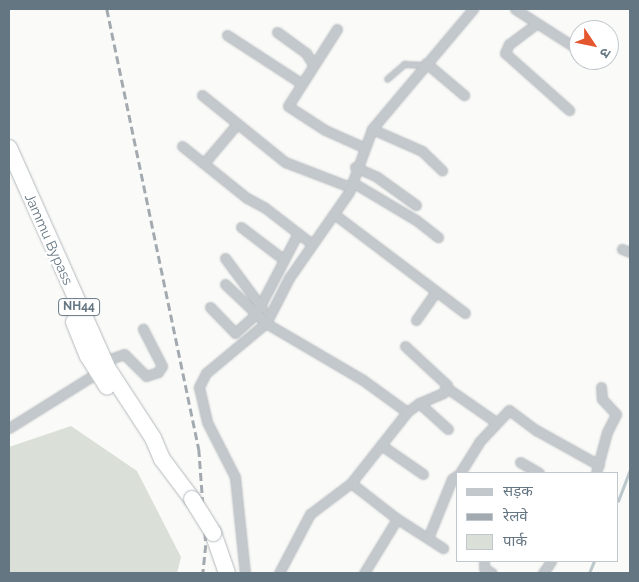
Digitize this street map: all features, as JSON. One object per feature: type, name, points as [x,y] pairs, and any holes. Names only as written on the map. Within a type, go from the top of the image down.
[{"type":"highway","name":"Jammu Bypass","points":[[9,148],[100,367]]},
{"type":"highway","name":"Jammu Bypass","points":[[9,172],[100,367],[146,446],[162,459],[192,499],[213,533],[226,573]]},
{"type":"street","points":[[210,307],[235,332],[262,314],[283,259],[304,238],[334,214],[355,167],[357,144],[372,129],[473,9]]},
{"type":"street","points":[[516,9],[536,24],[569,44]]},
{"type":"street","points":[[536,24],[510,44],[506,53],[569,110]]},
{"type":"street","points":[[337,29],[288,102],[289,108],[357,144]]},
{"type":"street","points":[[277,32],[308,55],[313,64]]},
{"type":"street","points":[[227,35],[301,83]]},
{"type":"street","points":[[425,64],[464,95]]},
{"type":"street","points":[[202,95],[286,162],[348,185],[416,220],[438,237]]},
{"type":"street","points":[[204,163],[237,124]]},
{"type":"street","points":[[372,129],[417,148],[442,170]]},
{"type":"street","points":[[182,146],[304,238]]},
{"type":"street","points":[[355,167],[377,177],[416,205]]},
{"type":"street","points":[[334,214],[465,313]]},
{"type":"street","points":[[241,227],[283,259]]},
{"type":"street","points":[[245,573],[235,477],[207,422],[199,387],[206,372],[240,348],[289,278],[304,238]]},
{"type":"street","points":[[225,258],[262,314]]},
{"type":"street","points":[[225,284],[262,314],[363,380],[407,412]]},
{"type":"street","points":[[416,320],[436,291]]},
{"type":"street","points":[[9,428],[100,367],[124,354],[146,376],[159,372],[162,366],[143,329]]},
{"type":"street","points":[[405,346],[442,378],[447,388],[496,422]]},
{"type":"street","points":[[460,472],[496,422],[506,412],[511,411],[536,430],[597,469],[616,414],[602,399],[601,387]]},
{"type":"street","points":[[280,573],[310,514],[351,484],[407,412],[419,403],[443,393],[447,388]]},
{"type":"street","points":[[419,403],[448,429]]},
{"type":"street","points":[[381,445],[423,474]]},
{"type":"street","points":[[520,462],[537,472]]},
{"type":"street","points":[[428,538],[452,480],[456,477]]},
{"type":"street","points":[[351,484],[397,519],[443,548]]},
{"type":"street","points":[[364,573],[397,519]]},
{"type":"street","points":[[484,562],[484,568],[492,573]]},
{"type":"street","points":[[543,573],[550,562]]},
{"type":"lane","points":[[387,78],[404,64],[425,64]]},
{"type":"green space","points":[[71,426],[137,471],[181,557],[177,573],[9,573],[9,447]]},
{"type":"waterway","points":[[619,498],[630,469]]},
{"type":"waterway","points":[[589,573],[594,562]]},
{"type":"railway","points":[[107,9],[199,449],[206,545],[203,573]]}]
